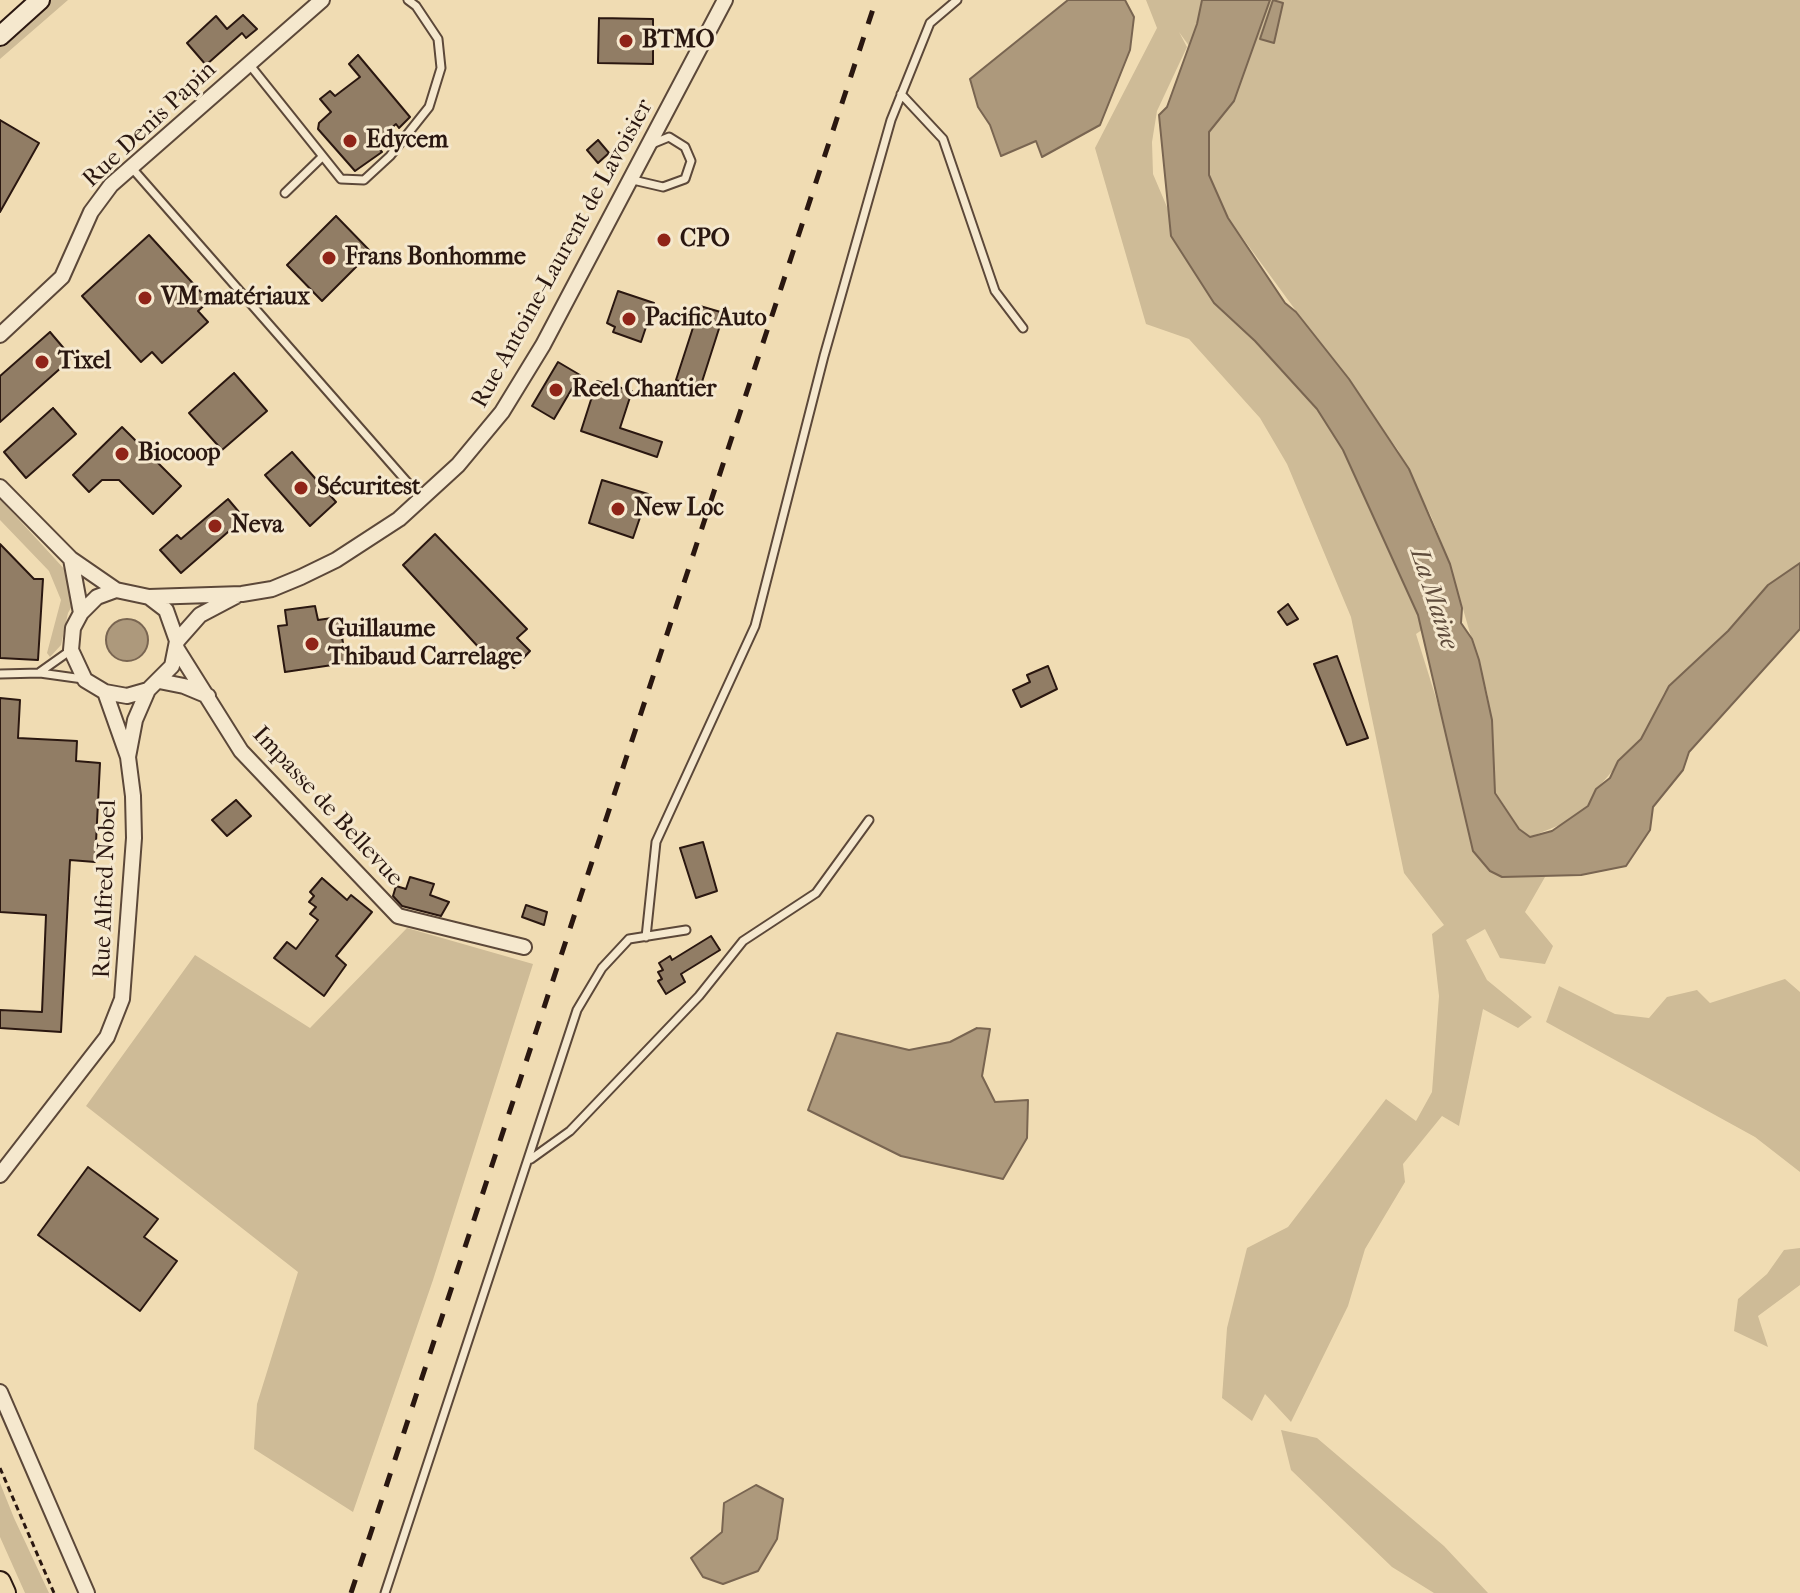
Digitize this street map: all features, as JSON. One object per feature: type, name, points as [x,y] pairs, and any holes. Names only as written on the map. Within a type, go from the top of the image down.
[{"type":"main road","points":[[0,36],[40,0]]},
{"type":"main road","points":[[0,1582],[5,1593]]},
{"type":"street","name":"Rue Denis Papin","points":[[0,335],[62,277],[98,200],[131,167],[322,0]]},
{"type":"street","name":"Rue Antoine-Laurent de Lavoisier","points":[[149,597],[242,594],[272,589],[336,560],[423,500],[475,447],[502,412],[543,345],[671,108],[725,0]]},
{"type":"street","points":[[0,487],[71,559],[116,590],[149,597],[166,610],[177,645],[172,666],[153,686],[135,720],[128,757]]},
{"type":"street","points":[[71,559],[81,613]]},
{"type":"street","points":[[116,590],[97,597],[81,613],[73,628],[71,650],[85,680],[105,692],[127,696],[153,686],[184,686],[210,696]]},
{"type":"street","name":"Rue Antoine-Laurent de Lavoisier","points":[[177,645],[200,615],[242,594]]},
{"type":"street","name":"Impasse de Bellevue","points":[[177,645],[190,673],[210,696],[241,751],[398,916],[524,947]]},
{"type":"street","points":[[105,692],[128,757]]},
{"type":"street","name":"Rue Alfred Nobel","points":[[0,1175],[107,1037],[122,999],[134,838],[128,757]]},
{"type":"street","points":[[0,1392],[87,1593]]},
{"type":"lane","points":[[249,64],[341,179],[364,180],[390,156],[429,107],[441,68],[438,39],[416,6],[408,0]]},
{"type":"lane","points":[[646,937],[656,842],[755,626],[824,356],[891,120],[930,23],[957,0]]},
{"type":"lane","points":[[901,94],[943,139],[995,291],[1023,328]]},
{"type":"lane","points":[[633,180],[663,187],[685,179],[691,161],[685,147],[669,137],[652,144]]},
{"type":"lane","points":[[285,193],[322,157]]},
{"type":"lane","points":[[131,167],[423,500]]},
{"type":"lane","points":[[40,673],[71,650]]},
{"type":"lane","points":[[0,674],[40,673],[85,680]]},
{"type":"lane","points":[[529,1160],[570,1131],[699,996],[743,941],[816,893],[869,820]]},
{"type":"lane","points":[[385,1593],[577,1010],[602,968],[629,939],[686,930]]},
{"type":"path","points":[[0,1468],[54,1593]]},
{"type":"shaded area","points":[[51,0],[68,0],[0,59],[0,45]]},
{"type":"shaded area","points":[[1146,0],[1800,0],[1800,563],[1768,585],[1728,631],[1664,693],[1643,736],[1595,791],[1590,803],[1572,820],[1530,837],[1518,827],[1493,788],[1492,720],[1487,692],[1450,564],[1431,516],[1398,450],[1228,218],[1209,175],[1208,134],[1231,104],[1179,32],[1187,47],[1157,111],[1152,142],[1153,174],[1181,240],[1342,431],[1432,623],[1416,634],[1441,714],[1460,730],[1481,847],[1549,870],[1525,912],[1553,946],[1545,964],[1500,958],[1485,929],[1466,940],[1487,980],[1532,1017],[1518,1028],[1483,1009],[1459,1126],[1442,1116],[1403,1164],[1405,1182],[1365,1249],[1348,1306],[1291,1422],[1265,1394],[1252,1421],[1222,1398],[1227,1328],[1247,1248],[1288,1227],[1386,1099],[1416,1121],[1432,1092],[1439,996],[1432,934],[1444,925],[1404,873],[1351,617],[1287,464],[1260,418],[1189,339],[1146,324],[1095,148],[1157,28]]},
{"type":"shaded area","points":[[0,499],[67,572],[76,599],[68,613],[61,645],[50,657],[47,653],[61,600],[49,571],[0,520]]},
{"type":"shaded area","points":[[407,928],[533,964],[433,1280],[353,1512],[254,1449],[257,1404],[298,1272],[86,1106],[195,955],[310,1028]]},
{"type":"shaded area","points":[[1785,979],[1800,992],[1800,1172],[1755,1137],[1546,1022],[1559,986],[1615,1014],[1649,1018],[1667,997],[1697,990],[1710,1003]]},
{"type":"shaded area","points":[[1800,1248],[1800,1285],[1758,1316],[1768,1347],[1734,1331],[1738,1299],[1767,1274],[1784,1250]]},
{"type":"shaded area","points":[[1281,1430],[1317,1438],[1444,1546],[1488,1593],[1434,1593],[1392,1567],[1291,1470]]},
{"type":"shaded area","points":[[0,1483],[49,1593],[25,1593],[0,1537]]},
{"type":"water","points":[[1068,0],[1125,0],[1134,17],[1130,50],[1100,125],[1042,157],[1036,141],[1001,156],[990,125],[978,107],[970,79]]},
{"type":"water","name":"La Maine","points":[[1202,0],[1270,0],[1234,101],[1209,132],[1209,175],[1228,218],[1285,303],[1296,312],[1349,379],[1409,469],[1450,564],[1462,608],[1461,623],[1472,639],[1479,660],[1492,720],[1495,793],[1519,829],[1530,837],[1552,831],[1588,806],[1596,789],[1610,778],[1618,761],[1641,739],[1669,686],[1728,631],[1768,585],[1800,563],[1800,629],[1689,752],[1683,770],[1653,807],[1650,830],[1626,866],[1581,875],[1502,877],[1490,871],[1473,851],[1418,615],[1343,450],[1317,409],[1255,341],[1214,303],[1171,236],[1159,115],[1167,107],[1197,24]]},
{"type":"water","points":[[1273,0],[1283,3],[1274,43],[1260,39]]},
{"type":"water","points":[[127,619],[142,625],[148,640],[142,655],[127,661],[112,655],[106,640],[112,625]]},
{"type":"water","points":[[977,1028],[990,1029],[982,1076],[995,1102],[1028,1100],[1027,1138],[1003,1179],[901,1156],[808,1110],[837,1033],[909,1050],[950,1042]]},
{"type":"water","points":[[756,1485],[783,1499],[777,1539],[758,1571],[723,1584],[703,1577],[691,1558],[722,1532],[724,1503]]},
{"type":"building","points":[[243,15],[257,29],[246,38],[242,33],[206,65],[187,43],[216,16],[227,29]]},
{"type":"building","name":"BTMO","points":[[599,18],[653,19],[653,64],[598,63]]},
{"type":"building","points":[[358,55],[410,117],[399,128],[396,124],[374,143],[382,152],[355,171],[318,129],[319,123],[331,112],[320,99],[330,91],[335,96],[360,77],[349,64]]},
{"type":"building","points":[[0,120],[39,143],[0,212]]},
{"type":"building","points":[[598,140],[609,153],[598,163],[587,150]]},
{"type":"building","name":"Frans Bonhomme","points":[[336,216],[371,252],[322,301],[287,265]]},
{"type":"building","name":"VM matériaux","points":[[149,235],[209,301],[198,311],[208,322],[162,363],[152,352],[141,362],[82,296]]},
{"type":"building","name":"Pacific Auto","points":[[618,291],[654,303],[641,342],[613,332],[615,327],[607,323]]},
{"type":"building","points":[[700,306],[724,313],[700,388],[676,380]]},
{"type":"building","name":"Tixel","points":[[50,332],[72,358],[0,422],[0,376]]},
{"type":"building","name":"Reel Chantier","points":[[558,362],[580,375],[554,419],[532,406]]},
{"type":"building","points":[[234,373],[267,411],[222,450],[189,413]]},
{"type":"building","points":[[597,381],[632,391],[620,428],[662,442],[657,457],[581,431]]},
{"type":"building","points":[[53,408],[76,434],[26,478],[4,452]]},
{"type":"building","name":"Biocoop","points":[[122,427],[181,486],[153,514],[119,480],[102,480],[89,492],[73,475]]},
{"type":"building","name":"Sécuritest","points":[[292,452],[336,502],[310,526],[265,475]]},
{"type":"building","name":"New Loc","points":[[602,480],[648,494],[633,538],[589,523]]},
{"type":"building","name":"Neva","points":[[228,499],[244,518],[181,573],[160,550],[177,535],[181,539]]},
{"type":"building","points":[[435,534],[527,629],[517,638],[530,651],[514,668],[500,655],[493,663],[403,565]]},
{"type":"building","points":[[0,544],[34,579],[43,579],[38,660],[0,658]]},
{"type":"building","points":[[1288,604],[1298,619],[1287,625],[1278,612]]},
{"type":"building","name":"Guillaume Thibaud Carrelage","points":[[315,606],[318,620],[339,617],[346,663],[285,672],[278,626],[287,625],[285,610]]},
{"type":"building","points":[[1337,656],[1368,738],[1347,745],[1314,664]]},
{"type":"building","points":[[1048,666],[1057,689],[1021,707],[1013,690],[1030,682],[1027,675]]},
{"type":"building","points":[[0,698],[20,700],[18,738],[77,741],[76,761],[100,763],[95,862],[70,860],[61,1032],[0,1028],[0,1010],[42,1012],[46,915],[0,912]]},
{"type":"building","points":[[236,800],[251,816],[227,836],[212,820]]},
{"type":"building","points":[[703,842],[717,891],[696,898],[680,848]]},
{"type":"building","points":[[410,877],[434,884],[430,895],[449,902],[441,916],[402,906],[393,896],[396,886],[406,889]]},
{"type":"building","points":[[322,878],[347,900],[351,895],[372,912],[336,956],[346,965],[324,996],[274,958],[287,942],[296,949],[318,920],[310,914],[316,907],[309,902],[314,896],[310,892]]},
{"type":"building","points":[[526,905],[547,912],[544,925],[522,917]]},
{"type":"building","points":[[711,936],[720,950],[681,974],[685,982],[666,994],[658,981],[662,979],[658,972],[663,970],[659,963],[670,956],[672,960]]},
{"type":"building","points":[[88,1167],[158,1219],[144,1237],[177,1261],[140,1311],[38,1235]]},
{"type":"railway","points":[[351,1593],[876,0]]},
{"type":"place","name":"BTMO","points":[[626,41]]},
{"type":"place","name":"Edycem","points":[[350,141]]},
{"type":"place","name":"CPO","points":[[664,240]]},
{"type":"place","name":"Frans Bonhomme","points":[[329,258]]},
{"type":"place","name":"VM matériaux","points":[[145,298]]},
{"type":"place","name":"Pacific Auto","points":[[629,319]]},
{"type":"place","name":"Tixel","points":[[42,362]]},
{"type":"place","name":"Reel Chantier","points":[[556,390]]},
{"type":"place","name":"Biocoop","points":[[122,454]]},
{"type":"place","name":"Sécuritest","points":[[301,488]]},
{"type":"place","name":"New Loc","points":[[618,509]]},
{"type":"place","name":"Neva","points":[[215,526]]},
{"type":"place","name":"Guillaume Thibaud Carrelage","points":[[312,644]]}]
